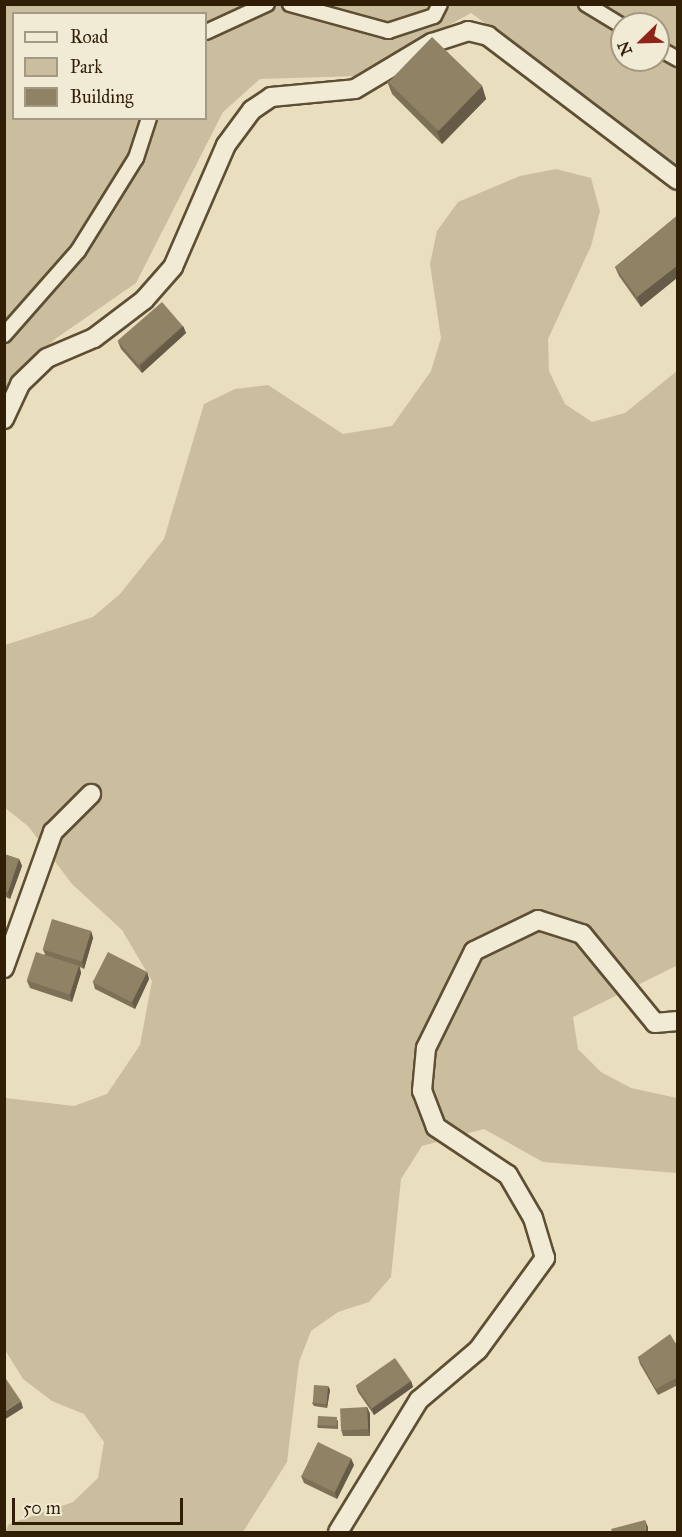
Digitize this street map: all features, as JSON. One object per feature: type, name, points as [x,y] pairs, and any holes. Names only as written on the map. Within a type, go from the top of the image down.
[{"type":"street","points":[[207,32],[267,4]]},
{"type":"street","points":[[290,4],[388,31],[434,16],[440,4]]},
{"type":"street","points":[[585,4],[610,19]]},
{"type":"street","points":[[4,419],[20,384],[47,358],[94,338],[144,300],[173,267],[226,145],[252,110],[271,97],[356,89],[432,43],[468,31],[488,36],[678,180]]},
{"type":"street","points":[[4,335],[78,251],[136,158],[148,120]]},
{"type":"street","points":[[4,968],[53,832],[91,794]]},
{"type":"street","points":[[338,1533],[419,1400],[478,1350],[545,1258],[532,1218],[508,1175],[436,1127],[422,1091],[426,1048],[474,951],[538,920],[582,934],[655,1023],[678,1021]]},
{"type":"green space","points":[[5,5],[677,5],[677,172],[604,110],[471,13],[358,76],[260,79],[223,112],[136,283],[55,339],[5,390]]},
{"type":"green space","points":[[556,169],[591,178],[600,211],[591,246],[548,339],[549,371],[565,404],[592,422],[625,413],[677,371],[678,965],[573,1017],[578,1049],[601,1072],[631,1088],[677,1098],[677,1173],[543,1162],[484,1129],[422,1146],[401,1179],[391,1277],[369,1302],[338,1312],[311,1331],[299,1362],[287,1462],[243,1532],[5,1532],[9,1524],[73,1502],[98,1478],[104,1442],[84,1414],[52,1401],[23,1379],[5,1350],[5,1098],[74,1106],[107,1094],[140,1045],[152,981],[122,930],[72,884],[28,826],[5,808],[5,645],[93,617],[120,594],[164,539],[204,404],[235,389],[268,385],[343,434],[392,426],[431,371],[441,338],[430,264],[437,231],[458,202],[520,176]]},
{"type":"building","points":[[432,37],[482,86],[439,131],[388,82]]},
{"type":"building","points":[[678,215],[678,265],[637,297],[615,267]]},
{"type":"building","points":[[162,302],[183,326],[138,365],[117,341]]},
{"type":"building","points":[[4,854],[19,859],[8,892],[4,891]]},
{"type":"building","points":[[52,919],[91,931],[82,962],[43,950]]},
{"type":"building","points":[[36,952],[79,966],[70,994],[27,981]]},
{"type":"building","points":[[108,952],[147,972],[132,1002],[93,982]]},
{"type":"building","points":[[670,1334],[678,1347],[678,1377],[656,1389],[638,1357]]},
{"type":"building","points":[[395,1358],[411,1381],[372,1408],[356,1386]]},
{"type":"building","points":[[4,1376],[21,1401],[4,1412]]},
{"type":"building","points":[[314,1385],[328,1386],[327,1404],[313,1403]]},
{"type":"building","points":[[367,1407],[368,1429],[341,1430],[340,1408]]},
{"type":"building","points":[[318,1416],[337,1417],[337,1426],[318,1425]]},
{"type":"building","points":[[318,1442],[351,1458],[335,1492],[301,1476]]},
{"type":"building","points":[[645,1520],[646,1533],[612,1533],[611,1529]]}]
